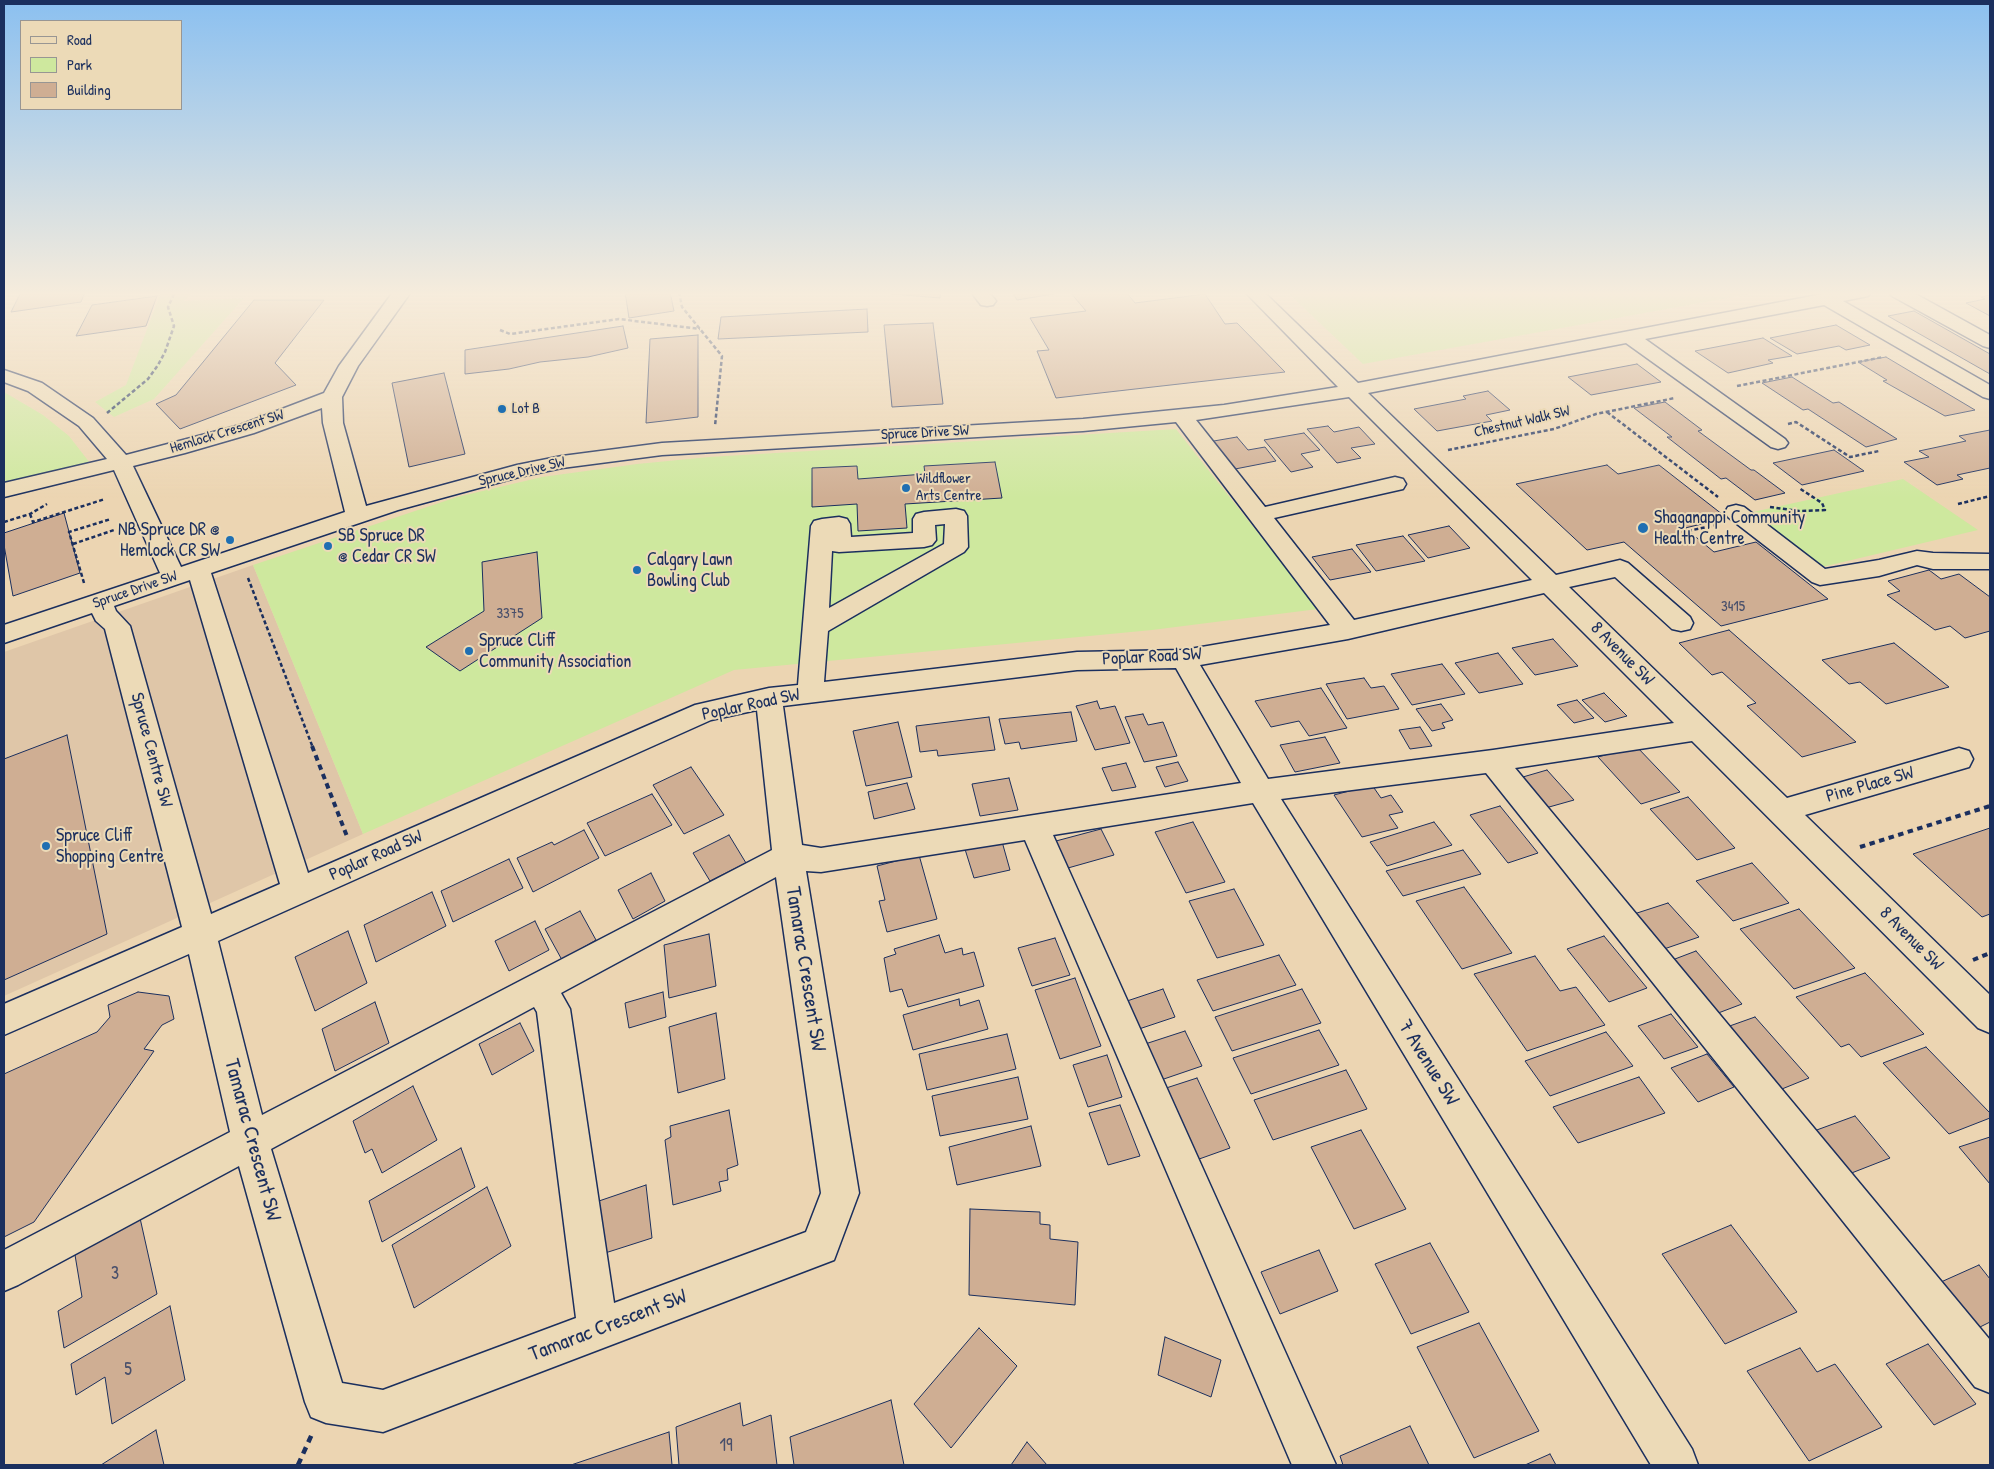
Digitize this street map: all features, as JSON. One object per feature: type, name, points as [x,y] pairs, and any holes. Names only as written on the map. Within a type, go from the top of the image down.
[{"type":"street","points":[[353,361],[332,397],[334,423],[357,515]]},
{"type":"street","name":"8 Avenue SW","points":[[1324,361],[1990,1017]]},
{"type":"street","name":"Spruce Drive SW","points":[[4,634],[93,595],[186,572],[412,498],[517,471],[600,456],[745,443],[1082,425],[1183,417],[1354,390],[1510,361]]},
{"type":"street","points":[[1661,361],[1778,443]]},
{"type":"street","points":[[1934,361],[1990,393]]},
{"type":"street","points":[[4,376],[35,387],[86,422],[121,462],[186,572],[298,891]]},
{"type":"street","name":"Hemlock Crescent SW","points":[[4,490],[178,448],[247,428],[332,397]]},
{"type":"street","points":[[1183,417],[1348,630]]},
{"type":"street","points":[[1259,515],[1395,484]]},
{"type":"street","points":[[810,694],[822,526],[839,524],[839,545],[924,540],[924,519],[956,516],[956,547],[816,627]]},
{"type":"street","points":[[1729,518],[1820,577],[1879,568],[1917,558],[1933,561],[1990,562]]},
{"type":"street","name":"Poplar Road SW","points":[[4,1020],[705,712],[769,698],[1077,661],[1184,659],[1348,630],[1620,568],[1681,623]]},
{"type":"street","name":"Spruce Centre SW","points":[[93,595],[104,615],[117,626],[200,933]]},
{"type":"street","name":"7 Avenue SW","points":[[1184,659],[1260,791],[1676,1465]]},
{"type":"street","name":"Tamarac Crescent SW","points":[[200,933],[250,1141],[326,1402],[383,1411],[820,1246],[840,1193],[788,856],[769,698]]},
{"type":"street","points":[[4,1271],[788,856],[822,860],[1260,791],[1493,761],[1699,730]]},
{"type":"street","name":"Pine Place SW","points":[[1781,811],[1960,759]]},
{"type":"street","points":[[1493,761],[1990,1372]]},
{"type":"street","points":[[1034,826],[1314,1465]]},
{"type":"street","points":[[540,988],[553,1009],[598,1330]]},
{"type":"path","points":[[86,422],[101,416],[130,395],[148,379],[160,361]]},
{"type":"path","points":[[714,431],[722,361]]},
{"type":"path","points":[[1742,392],[1734,387],[1865,361]]},
{"type":"path","name":"Chestnut Walk SW","points":[[1440,452],[1554,429],[1607,412],[1676,398]]},
{"type":"path","points":[[1607,412],[1729,518]]},
{"type":"path","points":[[1788,424],[1796,422],[1850,458],[1879,451]]},
{"type":"path","points":[[1688,531],[1729,518],[1747,506],[1799,511],[1825,510],[1822,503],[1799,488]]},
{"type":"path","points":[[1958,504],[1990,496]]},
{"type":"path","points":[[30,514],[33,522],[105,498]]},
{"type":"path","points":[[93,595],[69,532],[110,519]]},
{"type":"path","points":[[73,544],[114,530]]},
{"type":"path","points":[[254,574],[247,578],[350,844]]},
{"type":"path","points":[[1853,848],[1990,806]]},
{"type":"path","points":[[1970,961],[1990,954]]},
{"type":"shaded area","points":[[253,565],[363,834],[4,996],[4,652]]},
{"type":"green space","points":[[135,361],[188,361],[154,399],[114,417],[95,402],[126,385]]},
{"type":"green space","points":[[1359,361],[1382,361],[1363,364]]},
{"type":"green space","points":[[4,392],[43,415],[69,436],[90,463],[4,482]]},
{"type":"green space","points":[[1176,429],[1318,609],[1152,630],[734,670],[363,834],[253,565],[457,497],[542,477],[637,464],[709,457]]},
{"type":"green space","points":[[1903,479],[1978,530],[1822,567],[1753,512]]},
{"type":"building","points":[[204,361],[277,361],[275,363],[296,385],[180,429],[156,404],[176,395]]},
{"type":"building","points":[[465,361],[554,361],[509,369],[465,374]]},
{"type":"building","points":[[649,361],[698,361],[698,417],[646,423]]},
{"type":"building","points":[[887,361],[938,361],[943,404],[892,407]]},
{"type":"building","points":[[1041,361],[1274,361],[1285,372],[1056,398]]},
{"type":"building","points":[[1709,361],[1769,361],[1773,363],[1728,373]]},
{"type":"building","points":[[1892,361],[1975,410],[1945,416],[1883,381],[1887,380],[1858,362]]},
{"type":"building","points":[[1966,361],[1990,361],[1990,374]]},
{"type":"building","points":[[1637,364],[1661,382],[1591,395],[1568,377]]},
{"type":"building","points":[[444,373],[465,454],[409,467],[392,383]]},
{"type":"building","points":[[1792,377],[1833,403],[1839,402],[1897,439],[1866,447],[1808,409],[1803,410],[1762,383]]},
{"type":"building","points":[[1488,391],[1510,410],[1486,415],[1492,421],[1437,431],[1414,409],[1466,399],[1463,396]]},
{"type":"building","points":[[1665,402],[1702,430],[1698,431],[1785,493],[1755,500],[1726,478],[1721,479],[1667,437],[1672,437],[1634,408]]},
{"type":"building","points":[[1328,426],[1334,432],[1359,427],[1375,444],[1351,448],[1361,458],[1337,463],[1307,429]]},
{"type":"building","points":[[1990,430],[1990,468],[1957,475],[1963,479],[1937,485],[1904,462],[1929,457],[1919,451],[1966,441],[1959,436]]},
{"type":"building","points":[[1304,433],[1320,450],[1301,454],[1313,467],[1291,472],[1264,440]]},
{"type":"building","points":[[1237,437],[1248,450],[1265,447],[1276,461],[1230,470],[1208,442]]},
{"type":"building","points":[[1834,450],[1864,471],[1802,485],[1773,463]]},
{"type":"building","name":"Wildflower Arts Centre","points":[[995,462],[1002,498],[905,504],[907,528],[858,531],[857,504],[812,507],[812,468],[857,466],[858,479],[925,474],[924,466]]},
{"type":"building","points":[[1607,465],[1618,474],[1659,465],[1727,518],[1685,528],[1714,552],[1756,542],[1828,599],[1721,626],[1624,542],[1587,550],[1516,484]]},
{"type":"building","points":[[64,513],[80,573],[13,596],[4,545],[4,533]]},
{"type":"building","points":[[1449,526],[1470,548],[1428,558],[1408,535]]},
{"type":"building","points":[[1403,536],[1425,561],[1376,571],[1356,545]]},
{"type":"building","points":[[1352,549],[1371,572],[1330,580],[1312,557]]},
{"type":"building","points":[[537,552],[542,618],[460,671],[426,647],[484,611],[482,562]]},
{"type":"building","points":[[1929,570],[1941,579],[1959,574],[1990,597],[1990,631],[1965,638],[1950,626],[1935,630],[1887,595],[1900,591],[1888,581]]},
{"type":"building","points":[[1729,630],[1856,742],[1802,757],[1747,706],[1756,703],[1722,672],[1712,675],[1679,643]]},
{"type":"building","points":[[1553,639],[1578,666],[1535,675],[1512,648]]},
{"type":"building","points":[[1894,643],[1949,687],[1886,704],[1860,682],[1849,684],[1822,660]]},
{"type":"building","points":[[1498,653],[1523,684],[1479,693],[1455,663]]},
{"type":"building","points":[[1442,664],[1465,694],[1412,705],[1391,674]]},
{"type":"building","points":[[1364,678],[1371,688],[1384,686],[1399,709],[1347,719],[1326,684]]},
{"type":"building","points":[[1321,688],[1347,728],[1309,736],[1299,721],[1271,727],[1255,701]]},
{"type":"building","points":[[1604,693],[1627,716],[1605,722],[1582,700]]},
{"type":"building","points":[[1577,700],[1594,718],[1574,723],[1557,705]]},
{"type":"building","points":[[1097,701],[1100,709],[1115,706],[1130,743],[1095,750],[1076,706]]},
{"type":"building","points":[[1441,704],[1453,720],[1442,723],[1445,728],[1432,731],[1416,709]]},
{"type":"building","points":[[1071,712],[1077,741],[1021,749],[1019,742],[1005,744],[999,719]]},
{"type":"building","points":[[1143,714],[1148,725],[1163,722],[1177,756],[1144,762],[1125,717]]},
{"type":"building","points":[[989,717],[995,750],[938,756],[937,750],[920,752],[916,726]]},
{"type":"building","points":[[898,722],[912,777],[866,786],[853,731]]},
{"type":"building","points":[[1420,727],[1432,746],[1410,749],[1399,730]]},
{"type":"building","name":"Spruce Cliff Shopping Centre","points":[[67,735],[107,934],[4,980],[4,759]]},
{"type":"building","points":[[1325,737],[1340,763],[1295,772],[1280,745]]},
{"type":"building","points":[[1636,746],[1680,792],[1641,804],[1598,757]]},
{"type":"building","points":[[1178,762],[1188,781],[1165,787],[1156,767]]},
{"type":"building","points":[[1126,763],[1136,787],[1112,791],[1102,768]]},
{"type":"building","points":[[691,767],[724,815],[684,834],[653,785]]},
{"type":"building","points":[[1547,770],[1574,800],[1542,809],[1516,779]]},
{"type":"building","points":[[1009,778],[1018,810],[980,816],[972,784]]},
{"type":"building","points":[[907,783],[915,809],[874,819],[868,792]]},
{"type":"building","points":[[1372,785],[1381,798],[1391,795],[1403,812],[1389,815],[1398,828],[1362,837],[1334,795]]},
{"type":"building","points":[[652,794],[672,825],[605,856],[587,823]]},
{"type":"building","points":[[1688,797],[1735,848],[1697,860],[1650,809]]},
{"type":"building","points":[[1500,806],[1538,853],[1508,863],[1470,815]]},
{"type":"building","points":[[1193,822],[1225,882],[1186,893],[1155,832]]},
{"type":"building","points":[[1434,822],[1452,845],[1387,866],[1370,842]]},
{"type":"building","points":[[1990,828],[1990,914],[1982,917],[1913,854]]},
{"type":"building","points":[[1101,829],[1114,855],[1068,868],[1056,841]]},
{"type":"building","points":[[584,830],[599,858],[533,892],[517,858],[552,842],[554,845]]},
{"type":"building","points":[[729,835],[746,863],[710,881],[693,853]]},
{"type":"building","points":[[1001,838],[1010,870],[974,878],[964,846]]},
{"type":"building","points":[[1463,850],[1481,874],[1403,896],[1386,871]]},
{"type":"building","points":[[919,855],[937,919],[887,932],[879,901],[885,900],[877,866]]},
{"type":"building","points":[[509,859],[523,888],[453,922],[441,891]]},
{"type":"building","points":[[1752,863],[1789,903],[1733,921],[1696,881]]},
{"type":"building","points":[[651,873],[665,901],[633,919],[618,890]]},
{"type":"building","points":[[1464,887],[1512,953],[1462,969],[1416,901]]},
{"type":"building","points":[[1234,889],[1264,945],[1217,958],[1189,901]]},
{"type":"building","points":[[432,892],[446,926],[376,962],[364,925]]},
{"type":"building","points":[[1668,903],[1699,937],[1664,949],[1634,914]]},
{"type":"building","points":[[1799,909],[1855,968],[1794,989],[1740,929]]},
{"type":"building","points":[[580,911],[596,940],[562,960],[545,929]]},
{"type":"building","points":[[535,921],[549,950],[509,971],[495,941]]},
{"type":"building","points":[[348,931],[367,983],[315,1011],[295,957]]},
{"type":"building","points":[[709,934],[716,986],[669,998],[664,945]]},
{"type":"building","points":[[939,935],[945,953],[962,948],[963,955],[974,952],[984,986],[908,1007],[902,989],[890,992],[884,958],[896,954],[894,949]]},
{"type":"building","points":[[1604,936],[1647,988],[1609,1002],[1567,949]]},
{"type":"building","points":[[1055,938],[1070,975],[1032,986],[1018,948]]},
{"type":"building","points":[[1696,951],[1742,1004],[1713,1015],[1667,962]]},
{"type":"building","points":[[1279,955],[1296,985],[1213,1011],[1197,980]]},
{"type":"building","points":[[1535,956],[1560,991],[1576,987],[1605,1025],[1527,1051],[1474,974]]},
{"type":"building","points":[[1865,973],[1924,1034],[1861,1057],[1849,1044],[1841,1047],[1796,997]]},
{"type":"building","points":[[1075,978],[1101,1046],[1060,1059],[1035,990]]},
{"type":"building","points":[[1163,989],[1175,1017],[1136,1030],[1124,1002]]},
{"type":"building","points":[[1302,989],[1321,1023],[1232,1051],[1215,1017]]},
{"type":"building","points":[[138,992],[169,996],[174,1019],[162,1025],[144,1049],[154,1051],[34,1222],[4,1237],[4,1074],[97,1032],[110,1017],[108,1005]]},
{"type":"building","points":[[663,992],[666,1017],[629,1028],[625,1003]]},
{"type":"building","points":[[959,999],[960,1006],[979,1000],[988,1029],[913,1050],[903,1015]]},
{"type":"building","points":[[375,1002],[389,1043],[335,1071],[322,1029]]},
{"type":"building","points":[[716,1013],[725,1079],[678,1093],[669,1027]]},
{"type":"building","points":[[1671,1014],[1698,1047],[1664,1059],[1638,1026]]},
{"type":"building","points":[[1755,1017],[1809,1078],[1777,1091],[1724,1028]]},
{"type":"building","points":[[520,1023],[534,1051],[492,1075],[479,1044]]},
{"type":"building","points":[[1319,1030],[1339,1065],[1251,1094],[1233,1058]]},
{"type":"building","points":[[1185,1031],[1202,1066],[1155,1082],[1139,1046]]},
{"type":"building","points":[[1606,1032],[1633,1066],[1550,1096],[1525,1061]]},
{"type":"building","points":[[1007,1034],[1016,1069],[927,1090],[919,1054]]},
{"type":"building","points":[[1926,1047],[1990,1113],[1990,1118],[1949,1134],[1883,1063]]},
{"type":"building","points":[[1707,1054],[1734,1087],[1698,1102],[1671,1068]]},
{"type":"building","points":[[1107,1055],[1122,1097],[1088,1107],[1073,1065]]},
{"type":"building","points":[[1346,1070],[1367,1109],[1273,1140],[1254,1100]]},
{"type":"building","points":[[1018,1077],[1028,1119],[940,1136],[932,1096]]},
{"type":"building","points":[[1639,1077],[1665,1113],[1578,1143],[1553,1107]]},
{"type":"building","points":[[1197,1078],[1230,1148],[1188,1163],[1157,1091]]},
{"type":"building","points":[[413,1086],[437,1140],[382,1173],[372,1149],[365,1153],[353,1121]]},
{"type":"building","points":[[1120,1105],[1140,1156],[1108,1165],[1089,1113]]},
{"type":"building","points":[[729,1110],[738,1165],[727,1169],[728,1180],[719,1182],[721,1191],[673,1205],[665,1140],[671,1137],[670,1126]]},
{"type":"building","points":[[1855,1116],[1890,1158],[1849,1174],[1814,1131]]},
{"type":"building","points":[[1031,1126],[1041,1166],[957,1185],[949,1147]]},
{"type":"building","points":[[1361,1130],[1406,1209],[1354,1229],[1311,1147]]},
{"type":"building","points":[[1990,1137],[1990,1184],[1959,1147]]},
{"type":"building","points":[[461,1148],[475,1187],[382,1242],[369,1201]]},
{"type":"building","points":[[646,1185],[652,1238],[602,1254],[596,1202]]},
{"type":"building","points":[[487,1187],[511,1246],[414,1308],[392,1245]]},
{"type":"building","points":[[970,1209],[1040,1212],[1040,1224],[1050,1225],[1050,1239],[1078,1242],[1075,1305],[969,1295]]},
{"type":"building","points":[[140,1218],[157,1294],[64,1348],[58,1311],[82,1297],[75,1255]]},
{"type":"building","points":[[1731,1225],[1797,1312],[1725,1344],[1662,1254]]},
{"type":"building","points":[[1430,1243],[1469,1312],[1411,1334],[1375,1264]]},
{"type":"building","points":[[1319,1250],[1338,1291],[1280,1314],[1261,1272]]},
{"type":"building","points":[[1979,1265],[1990,1279],[1990,1322],[1980,1327],[1941,1282]]},
{"type":"building","points":[[170,1306],[185,1380],[112,1424],[105,1377],[76,1395],[71,1364]]},
{"type":"building","points":[[1479,1323],[1539,1431],[1474,1458],[1417,1347]]},
{"type":"building","points":[[979,1328],[1017,1366],[951,1448],[914,1404]]},
{"type":"building","points":[[1165,1337],[1221,1360],[1211,1397],[1158,1375]]},
{"type":"building","points":[[1928,1344],[1976,1404],[1934,1425],[1886,1364]]},
{"type":"building","points":[[1800,1348],[1817,1372],[1835,1364],[1882,1427],[1809,1461],[1747,1371]]},
{"type":"building","points":[[891,1400],[904,1465],[794,1465],[790,1437]]},
{"type":"building","points":[[740,1403],[743,1426],[771,1415],[777,1465],[679,1465],[676,1427]]},
{"type":"building","points":[[1410,1426],[1429,1465],[1343,1465],[1340,1456]]},
{"type":"building","points":[[156,1430],[164,1465],[101,1465]]},
{"type":"building","points":[[669,1432],[672,1465],[571,1465]]},
{"type":"building","points":[[1027,1442],[1047,1465],[1011,1465]]},
{"type":"building","points":[[1550,1454],[1556,1465],[1525,1465]]},
{"type":"place","name":"Lot B","points":[[502,409]]},
{"type":"place","name":"Wildflower Arts Centre","points":[[906,488]]},
{"type":"place","name":"Shaganappi Community Health Centre","points":[[1643,528]]},
{"type":"place","name":"NB Spruce DR @ Hemlock CR SW","points":[[230,540]]},
{"type":"place","name":"SB Spruce DR @ Cedar CR SW","points":[[328,546]]},
{"type":"place","name":"Calgary Lawn Bowling Club","points":[[637,570]]},
{"type":"place","name":"Spruce Cliff Community Association","points":[[469,651]]},
{"type":"place","name":"Spruce Cliff Shopping Centre","points":[[46,846]]}]
